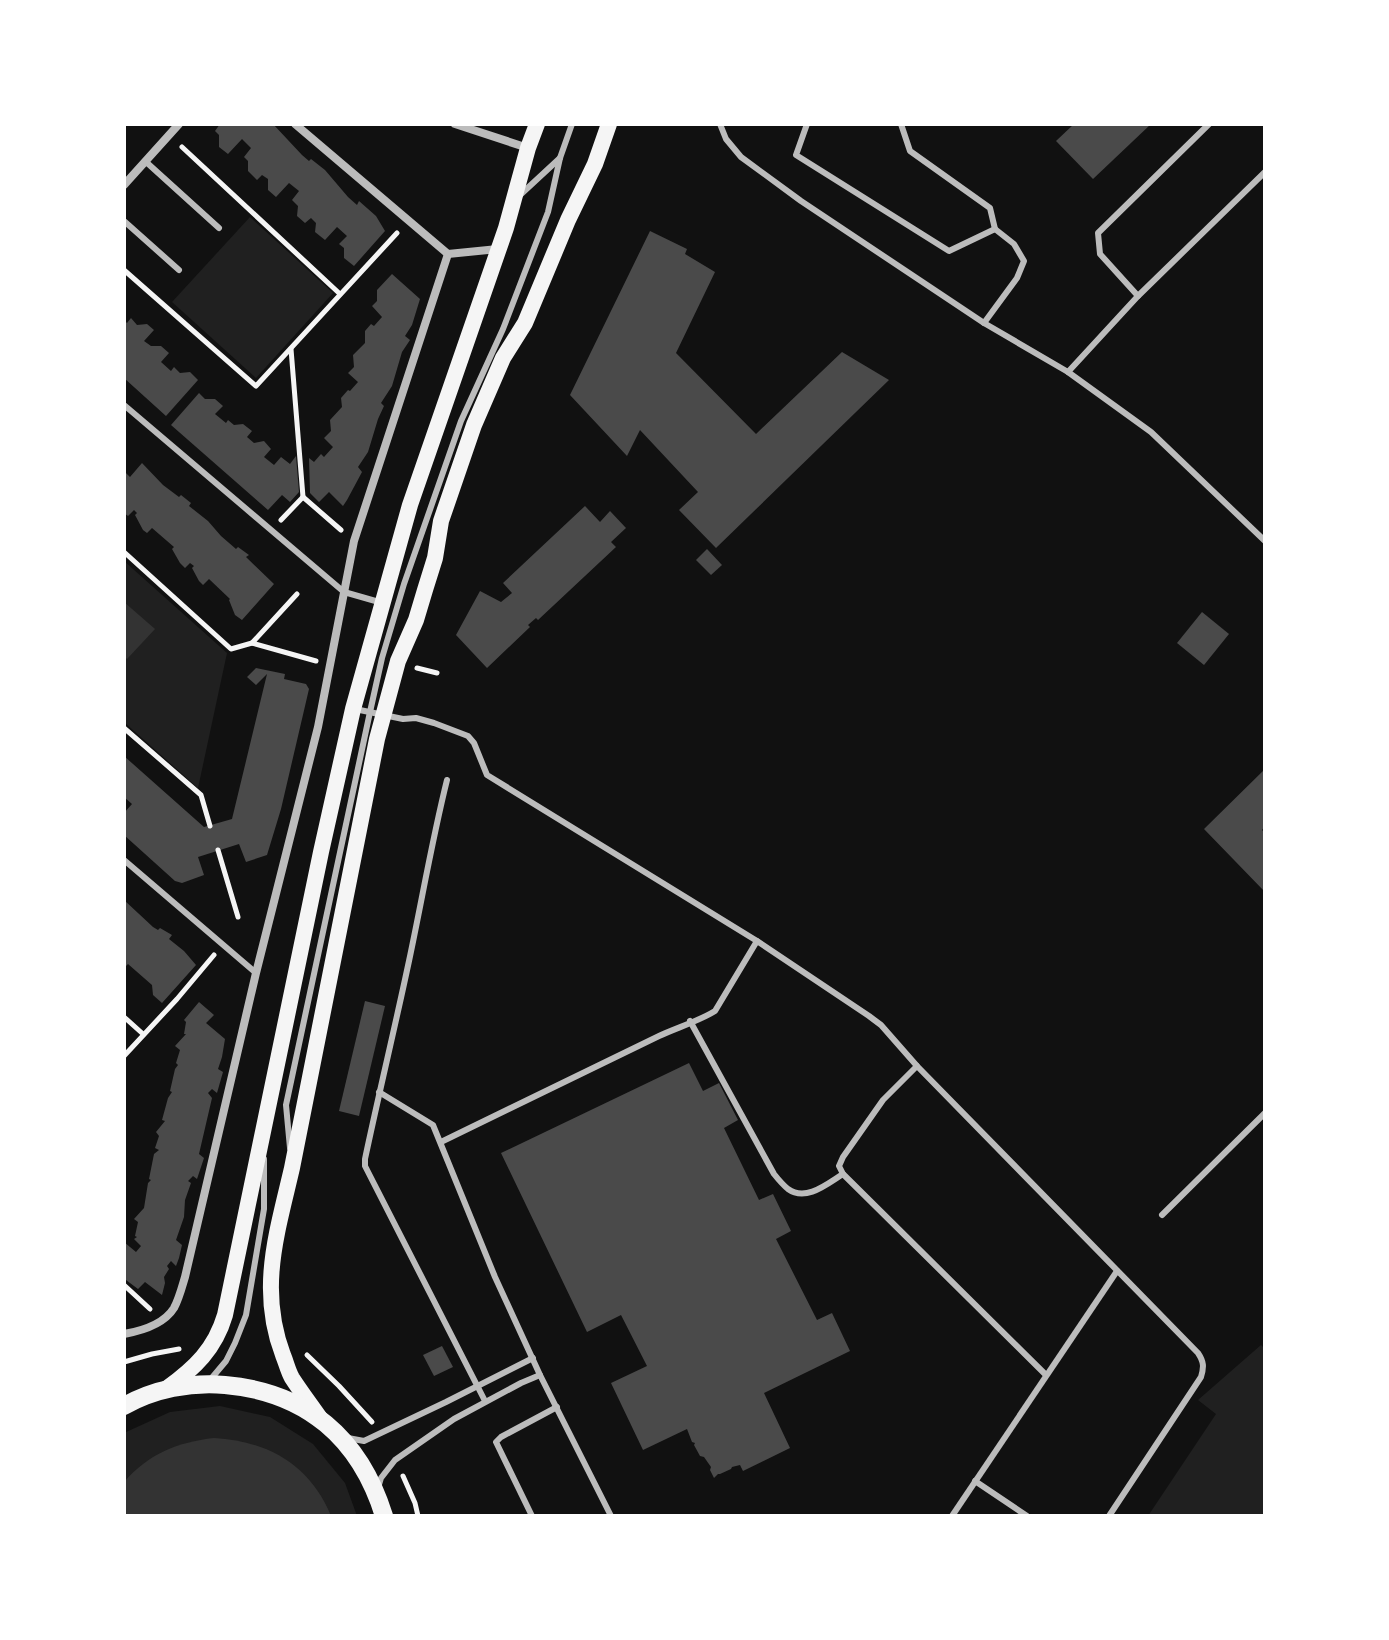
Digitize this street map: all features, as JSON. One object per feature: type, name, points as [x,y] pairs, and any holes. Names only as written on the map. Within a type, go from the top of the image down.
[{"type":"main road","points":[[322,1421],[291,1375],[277,1340],[271,1317],[272,1259],[319,1027],[383,604],[410,505],[499,249],[537,124]]},
{"type":"main road","points":[[125,1405],[165,1389],[192,1370],[219,1334],[321,852],[369,712],[398,661],[416,620],[435,558],[441,521],[474,425],[503,358],[525,323],[595,164],[609,124]]},
{"type":"main road","points":[[165,1389],[208,1383],[249,1387],[298,1404],[340,1437],[361,1463],[377,1492],[384,1516]]},
{"type":"street","points":[[124,185],[179,124]]},
{"type":"street","points":[[295,124],[448,254],[499,249]]},
{"type":"street","points":[[455,124],[528,148]]},
{"type":"street","points":[[124,1334],[141,1331],[173,1309],[185,1277],[256,973],[318,727],[354,541],[448,254]]},
{"type":"lane","points":[[572,124],[560,158],[548,212],[503,329],[461,421],[404,584],[369,712],[403,719],[416,718],[468,736],[487,775],[757,941],[881,1025],[917,1066],[1198,1353],[1204,1368],[1201,1377],[1109,1516]]},
{"type":"lane","points":[[720,124],[726,139],[741,157],[801,201],[984,323],[1068,372],[1151,432],[1265,541]]},
{"type":"lane","points":[[807,124],[796,155],[949,251],[995,229]]},
{"type":"lane","points":[[901,124],[910,151],[990,208],[995,229],[1014,244],[1024,261],[1017,278],[984,323]]},
{"type":"lane","points":[[1138,296],[1100,254],[1098,233],[1209,124]]},
{"type":"lane","points":[[515,200],[560,158]]},
{"type":"lane","points":[[145,161],[219,228]]},
{"type":"lane","points":[[1068,372],[1138,296],[1265,172]]},
{"type":"lane","points":[[124,221],[179,270]]},
{"type":"lane","points":[[124,405],[344,592],[383,604]]},
{"type":"lane","points":[[447,780],[365,1166],[485,1401]]},
{"type":"lane","points":[[124,860],[256,973]]},
{"type":"lane","points":[[441,1142],[715,1011],[757,941]]},
{"type":"lane","points":[[690,1021],[774,1174],[790,1191],[803,1195],[843,1174]]},
{"type":"lane","points":[[917,1066],[883,1100],[839,1166],[843,1174],[1046,1375]]},
{"type":"lane","points":[[379,1092],[430,1122],[441,1142],[495,1277],[611,1516]]},
{"type":"lane","points":[[1162,1215],[1265,1113]]},
{"type":"lane","points":[[208,1383],[226,1361],[246,1315],[264,1209],[264,1131]]},
{"type":"lane","points":[[952,1516],[1117,1271]]},
{"type":"lane","points":[[340,1437],[364,1441],[533,1358]]},
{"type":"lane","points":[[377,1492],[381,1478],[395,1460],[454,1419],[540,1375]]},
{"type":"lane","points":[[532,1516],[496,1442],[557,1407]]},
{"type":"lane","points":[[975,1481],[1027,1516]]},
{"type":"path","points":[[182,147],[340,294]]},
{"type":"path","points":[[124,270],[256,386],[408,220]]},
{"type":"path","points":[[291,348],[303,497],[354,541]]},
{"type":"path","points":[[271,531],[303,497]]},
{"type":"path","points":[[124,552],[231,649],[252,643],[321,662]]},
{"type":"path","points":[[252,643],[297,594]]},
{"type":"path","points":[[416,668],[437,673]]},
{"type":"path","points":[[124,728],[201,795],[210,826]]},
{"type":"path","points":[[218,850],[238,917]]},
{"type":"path","points":[[124,1056],[224,945]]},
{"type":"path","points":[[124,1017],[143,1034]]},
{"type":"path","points":[[124,1285],[161,1320]]},
{"type":"shaded area","points":[[250,217],[333,293],[256,378],[172,302]]},
{"type":"shaded area","points":[[124,561],[227,653],[198,788],[124,722]]},
{"type":"shaded area","points":[[124,602],[155,629],[127,659],[124,656]]},
{"type":"shaded area","points":[[1261,1345],[1265,1349],[1265,1516],[1148,1516],[1216,1414],[1198,1400]]},
{"type":"shaded area","points":[[220,1406],[270,1417],[313,1444],[345,1483],[357,1516],[124,1516],[124,1433],[170,1412]]},
{"type":"shaded area","points":[[214,1438],[252,1444],[285,1459],[311,1483],[331,1516],[124,1516],[124,1482],[133,1472],[164,1451]]},
{"type":"building","points":[[220,124],[273,124],[302,155],[325,170],[348,197],[357,205],[359,201],[376,216],[385,231],[354,266],[344,258],[344,248],[339,244],[347,236],[337,227],[325,240],[315,232],[316,223],[311,218],[305,223],[297,216],[298,206],[292,200],[299,191],[289,183],[276,197],[268,190],[268,179],[262,175],[257,180],[248,171],[248,161],[244,157],[251,148],[242,139],[228,154],[219,147],[219,135],[215,131]]},
{"type":"building","points":[[1074,124],[1151,124],[1093,179],[1056,141]]},
{"type":"building","points":[[650,231],[687,249],[685,254],[715,272],[676,353],[756,434],[842,352],[889,380],[716,548],[679,510],[698,492],[640,430],[627,456],[570,395]]},
{"type":"building","points":[[392,274],[420,299],[405,336],[410,340],[402,352],[392,386],[381,403],[384,406],[368,452],[358,467],[362,472],[347,500],[343,506],[329,492],[319,502],[310,493],[309,458],[314,462],[333,447],[324,438],[331,431],[330,420],[342,407],[341,398],[358,382],[348,373],[354,367],[353,355],[365,343],[365,331],[382,317],[372,306],[377,301],[377,290]]},
{"type":"building","points":[[131,318],[137,325],[147,324],[154,330],[144,341],[151,346],[161,346],[169,353],[161,362],[171,371],[174,367],[180,373],[190,372],[198,380],[166,416],[124,378],[124,320],[127,323]]},
{"type":"building","points":[[199,393],[205,399],[215,399],[223,406],[215,414],[226,423],[228,420],[234,425],[243,424],[252,431],[247,437],[254,443],[264,441],[271,449],[264,457],[274,465],[281,457],[290,464],[296,456],[299,492],[290,502],[282,495],[268,510],[171,425]]},
{"type":"building","points":[[142,463],[163,485],[191,503],[189,506],[236,549],[238,547],[249,555],[246,557],[274,584],[242,620],[235,615],[230,599],[209,579],[203,585],[192,568],[194,566],[190,563],[185,568],[180,563],[172,549],[174,547],[152,528],[147,533],[143,530],[134,510],[128,516],[124,513],[124,471],[130,477]]},
{"type":"building","points":[[585,506],[600,522],[610,511],[626,528],[611,542],[616,547],[538,620],[536,618],[528,625],[530,627],[487,668],[456,635],[480,591],[501,602],[512,593],[503,583]]},
{"type":"building","points":[[707,549],[722,565],[711,575],[696,560]]},
{"type":"building","points":[[1202,612],[1229,634],[1204,665],[1177,643]]},
{"type":"building","points":[[256,668],[285,674],[284,679],[306,684],[309,689],[267,855],[246,862],[239,844],[198,857],[204,875],[182,883],[175,881],[124,835],[124,813],[132,804],[124,797],[124,756],[204,827],[232,819],[267,674],[256,685],[247,677]]},
{"type":"building","points":[[1265,769],[1265,826],[1262,830],[1265,833],[1265,892],[1204,829]]},
{"type":"building","points":[[124,900],[153,927],[172,935],[169,939],[196,965],[162,1003],[153,995],[152,985],[128,964],[124,968]]},
{"type":"building","points":[[365,1001],[385,1006],[359,1116],[339,1111]]},
{"type":"building","points":[[199,1002],[214,1015],[206,1023],[225,1039],[218,1069],[223,1072],[217,1093],[212,1089],[208,1093],[212,1098],[199,1154],[204,1158],[197,1179],[193,1176],[188,1181],[191,1183],[176,1240],[182,1245],[176,1266],[171,1261],[167,1266],[169,1269],[164,1277],[162,1295],[145,1282],[138,1289],[126,1280],[124,1242],[136,1252],[141,1246],[134,1239],[137,1237],[138,1222],[134,1219],[144,1208],[154,1154],[159,1150],[155,1148],[159,1136],[156,1132],[165,1121],[162,1120],[178,1065],[180,1050],[175,1046],[186,1034],[184,1020]]},
{"type":"building","points":[[689,1063],[703,1091],[719,1083],[738,1120],[724,1128],[759,1200],[773,1194],[791,1231],[776,1239],[817,1320],[832,1313],[850,1351],[764,1393],[790,1448],[743,1471],[740,1465],[714,1478],[711,1467],[700,1456],[687,1429],[643,1450],[611,1383],[647,1366],[621,1315],[587,1332],[501,1153]]},
{"type":"building","points":[[442,1346],[453,1367],[434,1376],[423,1355]]}]
